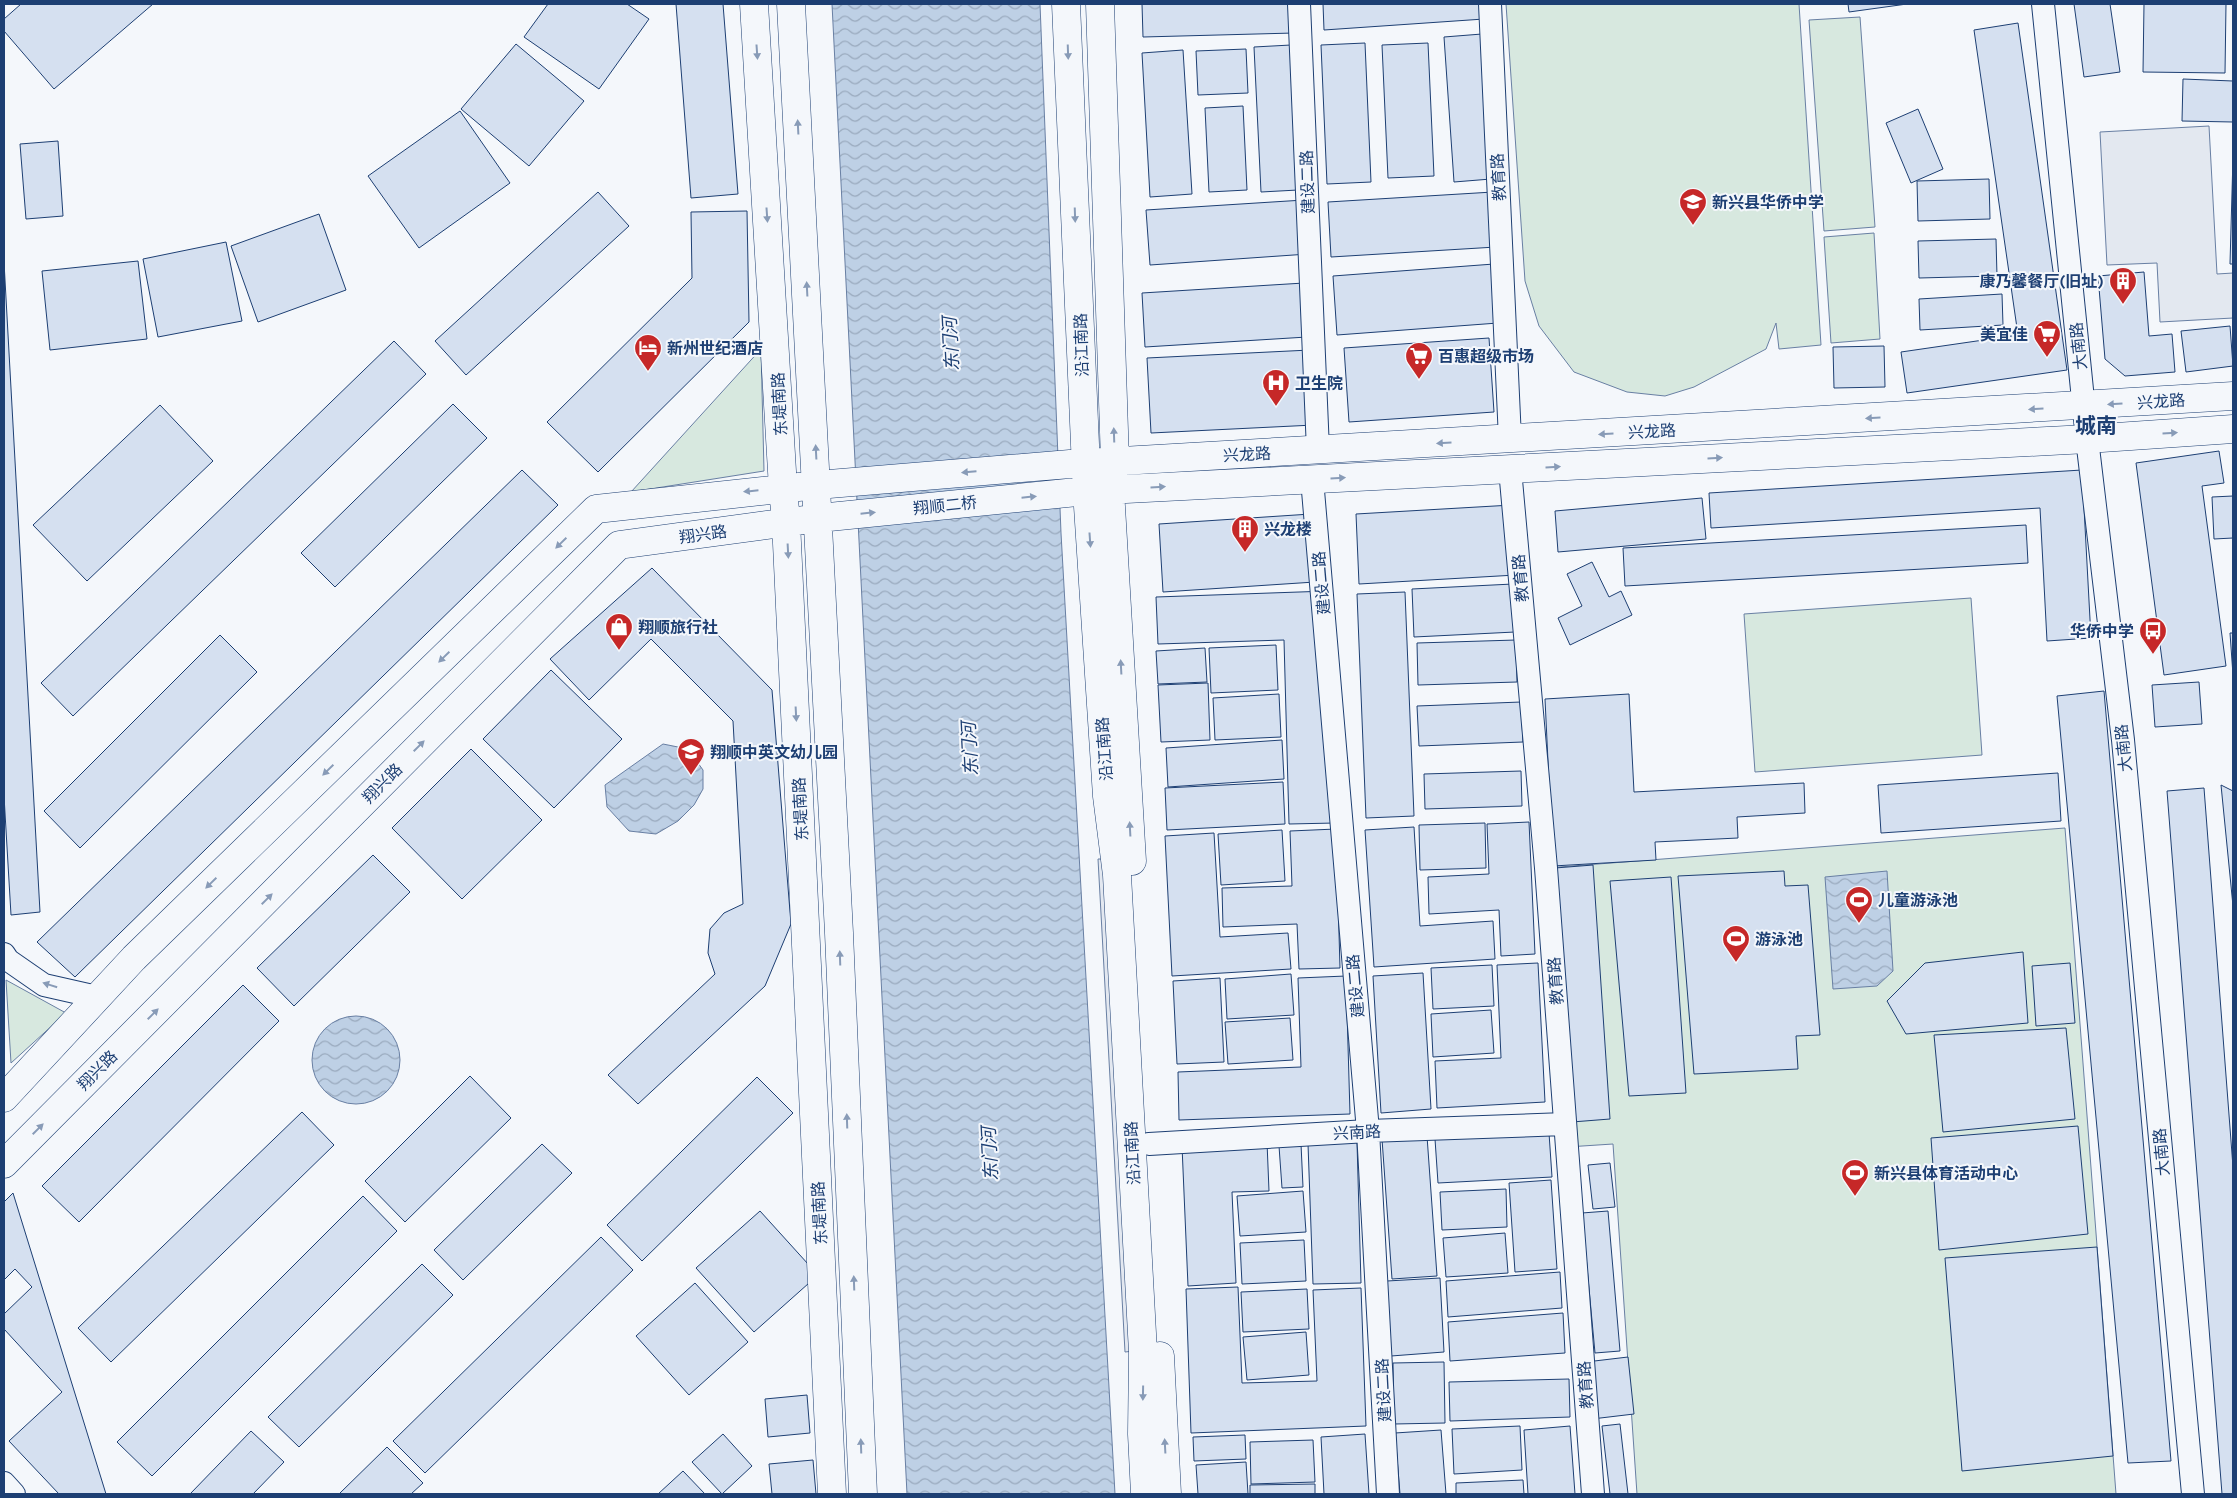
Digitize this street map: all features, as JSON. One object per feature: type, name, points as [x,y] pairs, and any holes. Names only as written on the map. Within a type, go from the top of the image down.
[{"type":"main road","name":"东堤南路","points":[[754,4],[786,522],[832,1494]]},
{"type":"main road","name":"东堤南路","points":[[791,4],[819,518],[863,1494]]},
{"type":"main road","name":"沿江南路","points":[[1066,4],[1078,464],[1089,491],[1149,1144],[1167,1494]]},
{"type":"main road","name":"沿江南路","points":[[1100,4],[1115,462],[1089,491],[1107,796],[1117,884],[1143,1352],[1142,1434],[1145,1494]]},
{"type":"main road","name":"兴龙路","points":[[1078,464],[2233,396]]},
{"type":"main road","name":"兴龙路","points":[[1089,491],[2087,439],[2233,429]]},
{"type":"main road","name":"翔顺二桥","points":[[817,485],[1078,464]]},
{"type":"main road","points":[[4,1098],[134,958],[596,510],[817,485]]},
{"type":"main road","name":"翔顺二桥","points":[[819,518],[1089,491]]},
{"type":"main road","name":"翔兴路","points":[[4,1164],[618,545],[819,518]]},
{"type":"street","name":"建设二路","points":[[1299,4],[1318,450]]},
{"type":"street","name":"教育路","points":[[1490,4],[1510,439]]},
{"type":"street","name":"大南路","points":[[2043,4],[2087,439],[2123,740],[2193,1494]]},
{"type":"street","name":"教育路","points":[[1510,469],[1546,868],[1593,1494]]},
{"type":"street","name":"建设二路","points":[[1312,479],[1368,1131],[1388,1494]]},
{"type":"street","points":[[4,954],[8,960],[44,985],[97,997]]},
{"type":"street","name":"兴南路","points":[[1149,1144],[1368,1131],[1565,1124]]},
{"type":"street","points":[[4,1483],[14,1494]]},
{"type":"shaded area","points":[[1506,4],[1799,4],[1821,345],[1779,349],[1776,323],[1766,349],[1694,387],[1665,396],[1627,392],[1574,372],[1539,326],[1525,281]]},
{"type":"shaded area","points":[[1860,17],[1875,227],[1824,231],[1809,20]]},
{"type":"shaded area","points":[[2209,126],[2217,274],[2233,273],[2233,318],[2160,322],[2157,263],[2107,265],[2100,132]]},
{"type":"shaded area","points":[[1874,233],[1880,339],[1831,343],[1824,237]]},
{"type":"shaded area","points":[[761,349],[764,471],[631,492]]},
{"type":"shaded area","points":[[1971,598],[1982,755],[1755,772],[1744,614]]},
{"type":"shaded area","name":"新兴县体育活动中心","points":[[2065,828],[2116,1494],[1637,1494],[1613,1144],[1567,1147],[1546,868]]},
{"type":"shaded area","points":[[1098,859],[1107,859],[1134,1351],[1125,1352]]},
{"type":"shaded area","points":[[6,980],[66,1013],[11,1063]]},
{"type":"water","name":"东门河","points":[[832,4],[1040,4],[1061,533],[1115,1494],[907,1494]]},
{"type":"water","points":[[663,744],[688,749],[703,770],[703,789],[694,805],[678,821],[656,834],[629,831],[607,807],[605,785]]},
{"type":"water","name":"儿童游泳池","points":[[1887,871],[1893,971],[1877,986],[1833,989],[1825,877]]},
{"type":"water","points":[[356,1016],[373,1020],[387,1029],[396,1043],[400,1060],[396,1077],[387,1091],[373,1100],[356,1104],[339,1100],[325,1091],[316,1077],[312,1060],[316,1043],[325,1029],[339,1020]]},
{"type":"building","points":[[21,4],[153,4],[54,89],[4,31],[4,19]]},
{"type":"building","points":[[548,4],[627,4],[649,19],[599,89],[524,37]]},
{"type":"building","points":[[676,4],[723,4],[738,194],[691,198]]},
{"type":"building","points":[[1142,4],[1294,4],[1294,33],[1143,37]]},
{"type":"building","points":[[1323,4],[1483,4],[1484,19],[1324,30]]},
{"type":"building","points":[[1848,4],[1907,4],[1849,12]]},
{"type":"building","points":[[2074,4],[2110,4],[2120,72],[2084,77]]},
{"type":"building","points":[[2144,4],[2226,4],[2225,73],[2143,72]]},
{"type":"building","points":[[2018,23],[2067,370],[1907,393],[1901,352],[2018,335],[1974,30]]},
{"type":"building","points":[[1482,34],[1491,179],[1454,182],[1444,37]]},
{"type":"building","points":[[1365,43],[1371,182],[1327,184],[1321,45]]},
{"type":"building","points":[[1428,43],[1434,176],[1388,178],[1382,45]]},
{"type":"building","points":[[516,44],[584,101],[529,166],[461,109]]},
{"type":"building","points":[[1291,45],[1298,190],[1261,192],[1254,47]]},
{"type":"building","points":[[1246,49],[1248,93],[1198,95],[1196,51]]},
{"type":"building","points":[[1183,50],[1192,194],[1150,197],[1142,53]]},
{"type":"building","points":[[2183,79],[2233,81],[2233,122],[2182,121]]},
{"type":"building","points":[[1243,106],[1247,190],[1209,192],[1205,108]]},
{"type":"building","points":[[1918,109],[1943,169],[1911,183],[1886,123]]},
{"type":"building","points":[[460,111],[510,183],[419,248],[368,176]]},
{"type":"building","points":[[58,141],[63,216],[26,219],[20,144]]},
{"type":"building","points":[[2233,157],[2233,264],[2230,264]]},
{"type":"building","points":[[1989,179],[1990,219],[1918,221],[1917,181]]},
{"type":"building","points":[[598,192],[629,226],[466,375],[435,341]]},
{"type":"building","points":[[1493,192],[1496,247],[1331,257],[1328,202]]},
{"type":"building","points":[[1304,200],[1308,254],[1150,265],[1146,210]]},
{"type":"building","name":"新州世纪酒店","points":[[747,211],[749,322],[598,472],[547,422],[692,278],[691,212]]},
{"type":"building","points":[[319,214],[346,290],[258,322],[231,246]]},
{"type":"building","points":[[1996,239],[1997,276],[1919,278],[1918,241]]},
{"type":"building","points":[[226,242],[242,321],[158,337],[143,259]]},
{"type":"building","points":[[138,261],[147,339],[50,350],[42,271]]},
{"type":"building","points":[[4,262],[40,912],[11,915],[4,796]]},
{"type":"building","points":[[1494,264],[1498,323],[1337,335],[1333,276]]},
{"type":"building","name":"康乃馨餐厅(旧址)","points":[[2144,272],[2149,336],[2172,334],[2175,372],[2125,376],[2105,359],[2098,276]]},
{"type":"building","points":[[1304,283],[1307,337],[1145,347],[1142,293]]},
{"type":"building","points":[[2002,294],[2003,325],[1920,330],[1919,299]]},
{"type":"building","points":[[2230,326],[2233,366],[2186,372],[2181,331]]},
{"type":"building","name":"百惠超级市场","points":[[1489,338],[1494,412],[1349,422],[1344,348]]},
{"type":"building","points":[[394,341],[426,374],[73,716],[41,683]]},
{"type":"building","points":[[1884,346],[1885,387],[1834,388],[1833,347]]},
{"type":"building","points":[[1310,350],[1314,425],[1151,433],[1147,358]]},
{"type":"building","points":[[453,404],[487,438],[335,587],[301,553]]},
{"type":"building","points":[[160,405],[213,461],[87,581],[33,525]]},
{"type":"building","points":[[2219,451],[2224,483],[2202,486],[2226,666],[2164,675],[2136,463]]},
{"type":"building","points":[[522,470],[558,505],[75,977],[37,942]]},
{"type":"building","points":[[2082,470],[2091,638],[2047,641],[2040,508],[1711,528],[1709,493]]},
{"type":"building","points":[[2233,496],[2233,538],[2214,539],[2212,497]]},
{"type":"building","points":[[1702,498],[1706,539],[1558,552],[1555,511]]},
{"type":"building","points":[[1512,505],[1516,575],[1359,584],[1356,514]]},
{"type":"building","name":"兴龙楼","points":[[1326,513],[1330,581],[1163,592],[1159,524]]},
{"type":"building","points":[[2026,525],[2028,563],[1625,586],[1623,548]]},
{"type":"building","points":[[1592,562],[1609,597],[1621,591],[1632,615],[1570,645],[1558,618],[1582,606],[1567,574]]},
{"type":"building","points":[[652,568],[772,690],[791,924],[765,986],[638,1104],[608,1075],[715,974],[708,953],[710,929],[724,913],[743,904],[733,721],[651,639],[589,700],[550,659]]},
{"type":"building","points":[[1513,584],[1515,632],[1414,637],[1412,589]]},
{"type":"building","points":[[1328,591],[1335,823],[1289,824],[1284,640],[1158,644],[1156,597]]},
{"type":"building","points":[[1405,592],[1414,816],[1366,818],[1357,594]]},
{"type":"building","points":[[2230,633],[2233,633],[2233,675]]},
{"type":"building","points":[[220,635],[257,672],[80,848],[44,811]]},
{"type":"building","points":[[1516,640],[1517,682],[1418,685],[1417,643]]},
{"type":"building","points":[[1276,645],[1278,690],[1211,693],[1209,648]]},
{"type":"building","points":[[1205,648],[1207,682],[1158,684],[1156,651]]},
{"type":"building","points":[[551,670],[622,739],[554,808],[483,739]]},
{"type":"building","points":[[2199,682],[2202,724],[2155,727],[2152,685]]},
{"type":"building","points":[[1208,683],[1210,740],[1161,742],[1158,685]]},
{"type":"building","points":[[2104,691],[2171,1461],[2128,1463],[2057,696]]},
{"type":"building","points":[[1279,694],[1281,737],[1215,740],[1213,698]]},
{"type":"building","points":[[1629,694],[1634,792],[1804,783],[1805,813],[1737,817],[1738,838],[1655,842],[1656,860],[1553,866],[1545,699]]},
{"type":"building","points":[[1521,702],[1523,742],[1419,746],[1417,706]]},
{"type":"building","points":[[1282,740],[1284,779],[1168,787],[1166,748]]},
{"type":"building","points":[[471,749],[542,820],[462,899],[392,828]]},
{"type":"building","points":[[1521,771],[1522,806],[1425,809],[1424,774]]},
{"type":"building","points":[[2058,773],[2061,821],[1881,833],[1878,785]]},
{"type":"building","points":[[1283,782],[1285,824],[1167,830],[1165,788]]},
{"type":"building","points":[[2221,785],[2233,791],[2233,906]]},
{"type":"building","points":[[2204,788],[2233,1167],[2233,1494],[2222,1494],[2167,791]]},
{"type":"building","points":[[1529,822],[1535,954],[1501,956],[1499,910],[1429,914],[1428,877],[1489,874],[1487,824]]},
{"type":"building","points":[[1485,823],[1486,868],[1420,870],[1419,825]]},
{"type":"building","points":[[1414,827],[1420,926],[1493,921],[1495,959],[1374,967],[1365,830]]},
{"type":"building","points":[[1336,829],[1340,968],[1299,969],[1297,924],[1223,927],[1222,888],[1292,886],[1290,831]]},
{"type":"building","points":[[1282,830],[1285,881],[1221,885],[1218,834]]},
{"type":"building","points":[[1214,833],[1220,937],[1288,933],[1291,969],[1172,976],[1165,836]]},
{"type":"building","points":[[373,855],[410,892],[294,1006],[257,968]]},
{"type":"building","points":[[1593,865],[1610,1119],[1572,1122],[1555,868]]},
{"type":"building","points":[[1784,871],[1785,886],[1808,885],[1820,1035],[1796,1036],[1798,1069],[1694,1074],[1678,876]]},
{"type":"building","points":[[1671,877],[1686,1093],[1629,1096],[1610,881]]},
{"type":"building","points":[[2023,952],[2028,1023],[1906,1034],[1887,1001],[1925,963]]},
{"type":"building","points":[[1538,963],[1545,1102],[1437,1108],[1435,1061],[1501,1058],[1497,965]]},
{"type":"building","points":[[2070,963],[2075,1023],[2036,1026],[2032,966]]},
{"type":"building","points":[[1492,965],[1494,1006],[1433,1009],[1431,968]]},
{"type":"building","points":[[1423,973],[1431,1109],[1381,1113],[1373,976]]},
{"type":"building","points":[[1291,974],[1294,1015],[1227,1019],[1225,979]]},
{"type":"building","points":[[1346,976],[1350,1114],[1179,1120],[1178,1072],[1301,1067],[1298,978]]},
{"type":"building","points":[[1220,978],[1224,1062],[1177,1064],[1173,981]]},
{"type":"building","points":[[243,985],[279,1021],[79,1222],[42,1186]]},
{"type":"building","points":[[1491,1010],[1494,1053],[1433,1057],[1431,1014]]},
{"type":"building","points":[[1290,1018],[1293,1060],[1228,1064],[1225,1022]]},
{"type":"building","points":[[2066,1028],[2075,1119],[1943,1132],[1934,1035]]},
{"type":"building","points":[[470,1076],[511,1118],[405,1222],[365,1181]]},
{"type":"building","points":[[757,1077],[793,1113],[642,1261],[607,1225]]},
{"type":"building","points":[[302,1112],[334,1145],[111,1362],[78,1328]]},
{"type":"building","points":[[2078,1126],[2088,1234],[1939,1250],[1931,1138]]},
{"type":"building","points":[[1549,1133],[1552,1177],[1438,1183],[1435,1139]]},
{"type":"building","points":[[1427,1136],[1437,1276],[1392,1279],[1382,1139]]},
{"type":"building","points":[[1267,1142],[1269,1191],[1232,1192],[1236,1283],[1188,1286],[1182,1146]]},
{"type":"building","points":[[1357,1142],[1361,1283],[1313,1284],[1308,1144]]},
{"type":"building","points":[[542,1144],[572,1173],[463,1280],[434,1250]]},
{"type":"building","points":[[1301,1144],[1303,1187],[1282,1188],[1279,1146]]},
{"type":"building","points":[[1610,1163],[1615,1207],[1593,1209],[1588,1165]]},
{"type":"building","points":[[1551,1180],[1557,1269],[1515,1272],[1509,1183]]},
{"type":"building","points":[[1506,1189],[1507,1227],[1442,1230],[1440,1192]]},
{"type":"building","points":[[1303,1191],[1306,1232],[1240,1236],[1237,1196]]},
{"type":"building","points":[[13,1193],[106,1494],[59,1494],[9,1441],[62,1392],[4,1329],[4,1314],[32,1287],[15,1269],[4,1280],[4,1202]]},
{"type":"building","points":[[363,1196],[397,1231],[152,1476],[117,1442]]},
{"type":"building","points":[[760,1211],[818,1275],[754,1332],[696,1268]]},
{"type":"building","points":[[1608,1211],[1620,1351],[1595,1353],[1582,1213]]},
{"type":"building","points":[[1505,1233],[1508,1273],[1446,1277],[1443,1238]]},
{"type":"building","points":[[601,1237],[633,1270],[425,1473],[393,1441]]},
{"type":"building","points":[[1304,1240],[1306,1281],[1242,1284],[1240,1243]]},
{"type":"building","points":[[2097,1247],[2113,1456],[1962,1471],[1945,1258]]},
{"type":"building","points":[[422,1264],[453,1295],[299,1447],[268,1417]]},
{"type":"building","points":[[1560,1272],[1562,1308],[1448,1317],[1446,1281]]},
{"type":"building","points":[[1440,1278],[1444,1352],[1391,1356],[1387,1281]]},
{"type":"building","points":[[695,1283],[748,1342],[689,1395],[636,1336]]},
{"type":"building","points":[[1238,1287],[1242,1383],[1317,1381],[1313,1290],[1361,1288],[1366,1426],[1191,1433],[1186,1289]]},
{"type":"building","points":[[1307,1289],[1309,1329],[1243,1332],[1241,1292]]},
{"type":"building","points":[[1563,1313],[1565,1353],[1450,1361],[1448,1322]]},
{"type":"building","points":[[1306,1332],[1309,1375],[1247,1380],[1243,1337]]},
{"type":"building","points":[[1628,1357],[1634,1414],[1592,1419],[1586,1362]]},
{"type":"building","points":[[1444,1362],[1445,1423],[1394,1424],[1393,1363]]},
{"type":"building","points":[[1569,1379],[1570,1417],[1450,1421],[1449,1382]]},
{"type":"building","points":[[807,1395],[810,1433],[768,1437],[765,1399]]},
{"type":"building","points":[[1620,1424],[1628,1494],[1610,1494],[1602,1426]]},
{"type":"building","points":[[1520,1426],[1522,1470],[1454,1474],[1452,1429]]},
{"type":"building","points":[[1570,1426],[1575,1494],[1528,1494],[1524,1430]]},
{"type":"building","points":[[1441,1430],[1446,1494],[1400,1494],[1395,1433]]},
{"type":"building","points":[[251,1431],[284,1462],[253,1494],[190,1494]]},
{"type":"building","points":[[723,1434],[752,1466],[722,1494],[692,1462]]},
{"type":"building","points":[[1365,1434],[1369,1494],[1324,1494],[1321,1437]]},
{"type":"building","points":[[1245,1435],[1246,1459],[1194,1461],[1193,1437]]},
{"type":"building","points":[[1313,1440],[1315,1482],[1251,1484],[1250,1442]]},
{"type":"building","points":[[387,1447],[423,1483],[411,1494],[339,1494]]},
{"type":"building","points":[[813,1460],[816,1494],[772,1494],[769,1464]]},
{"type":"building","points":[[1246,1462],[1248,1494],[1198,1494],[1196,1465]]},
{"type":"building","points":[[683,1471],[705,1494],[658,1494]]},
{"type":"building","points":[[1523,1480],[1524,1494],[1456,1494],[1456,1483]]},
{"type":"building","points":[[1315,1484],[1315,1494],[1250,1494],[1250,1485]]},
{"type":"place","name":"新兴县华侨中学","points":[[1693,226]]},
{"type":"place","name":"康乃馨餐厅(旧址)","points":[[2123,305]]},
{"type":"place","name":"美宜佳","points":[[2047,358]]},
{"type":"place","name":"新州世纪酒店","points":[[648,372]]},
{"type":"place","name":"百惠超级市场","points":[[1419,380]]},
{"type":"place","name":"卫生院","points":[[1276,407]]},
{"type":"place","name":"兴龙楼","points":[[1245,553]]},
{"type":"place","name":"翔顺旅行社","points":[[619,651]]},
{"type":"place","name":"华侨中学","points":[[2153,655]]},
{"type":"place","name":"翔顺中英文幼儿园","points":[[691,776]]},
{"type":"place","name":"儿童游泳池","points":[[1859,924]]},
{"type":"place","name":"游泳池","points":[[1736,963]]},
{"type":"place","name":"新兴县体育活动中心","points":[[1855,1197]]},
{"type":"district","name":"城南","points":[[2096,426]]}]
